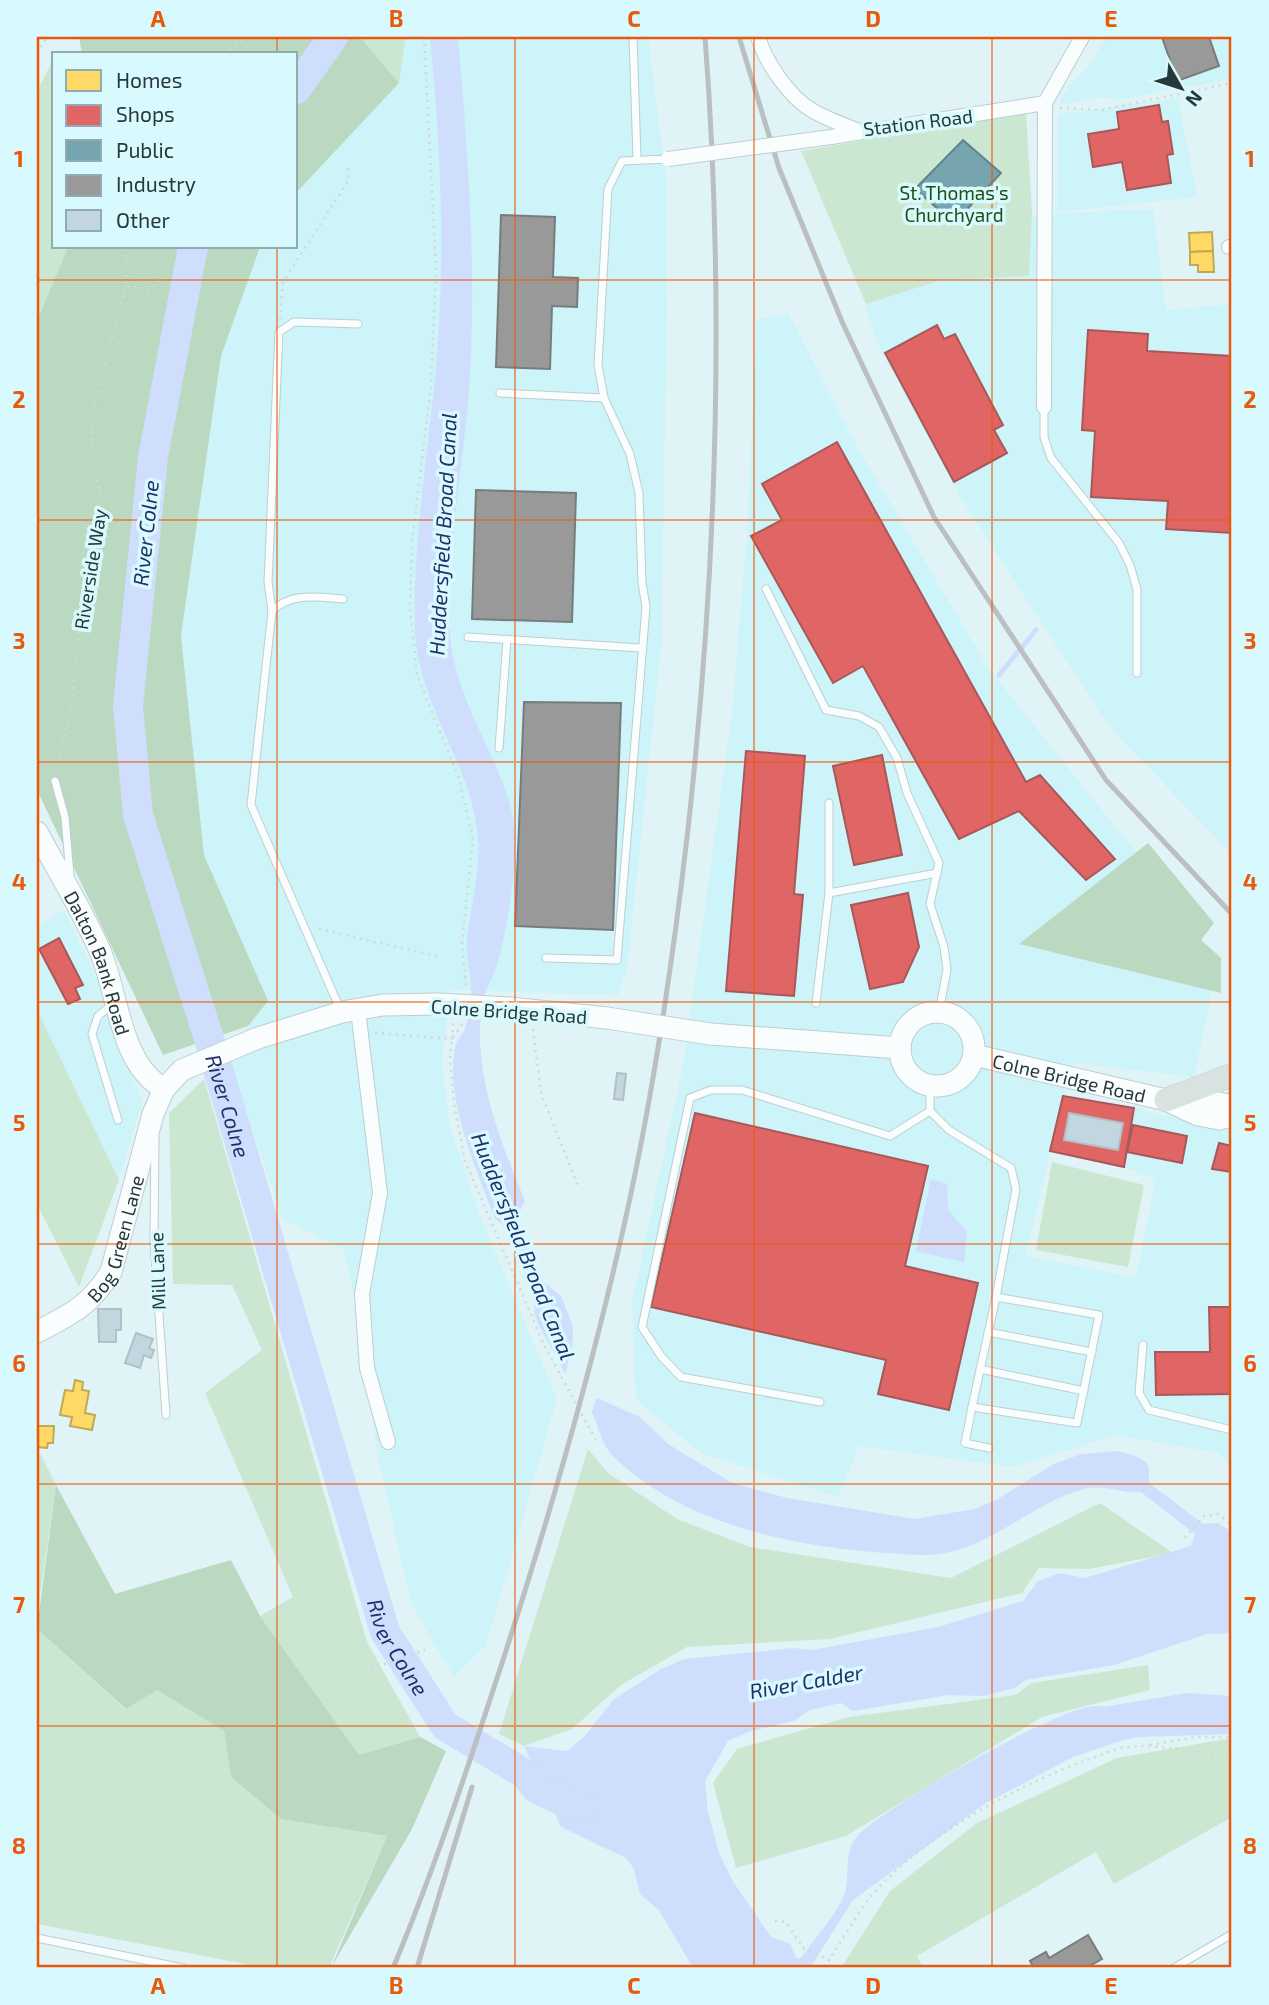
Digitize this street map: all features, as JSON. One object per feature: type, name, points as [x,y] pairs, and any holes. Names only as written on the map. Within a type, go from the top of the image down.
[{"type":"main road","name":"Dalton Bank Road","points":[[37,832],[101,952],[135,1060],[150,1081],[164,1089]]},
{"type":"main road","name":"Colne Bridge Road","points":[[151,1122],[164,1089],[182,1070],[258,1038],[350,1011],[383,1005],[446,1011],[518,1009],[607,1018],[710,1034],[900,1048]]},
{"type":"main road","points":[[930,1086],[911,1077],[901,1059],[900,1048],[902,1037],[917,1018],[939,1013]]},
{"type":"main road","name":"Colne Bridge Road","points":[[930,1086],[955,1082],[965,1074],[974,1055],[968,1029],[960,1021],[939,1013]]},
{"type":"main road","name":"Colne Bridge Road","points":[[974,1055],[1166,1100],[1198,1115],[1219,1119],[1232,1116]]},
{"type":"main road","points":[[1166,1100],[1232,1075]]},
{"type":"main road","name":"Colne Bridge Road","points":[[1166,1100],[1201,1099],[1232,1106]]},
{"type":"main road","name":"Bog Green Lane","points":[[37,1332],[80,1310],[97,1294],[111,1272],[151,1122]]},
{"type":"street","name":"Station Road","points":[[758,37],[762,51],[785,83],[811,110],[859,131],[1045,103]]},
{"type":"street","points":[[1045,407],[1045,103],[1082,37]]},
{"type":"street","points":[[668,159],[859,131]]},
{"type":"street","points":[[350,1011],[361,1031],[380,1193],[362,1294],[367,1368],[388,1442]]},
{"type":"lane","points":[[634,37],[637,158]]},
{"type":"lane","points":[[546,958],[617,960],[640,648],[646,607],[642,582],[639,493],[630,454],[604,398],[598,365],[608,189],[622,161],[637,158],[668,159]]},
{"type":"lane","points":[[350,1011],[305,925],[251,805],[272,611],[268,582],[279,332],[285,325],[294,322],[358,324]]},
{"type":"lane","points":[[500,393],[604,398]]},
{"type":"lane","points":[[1045,407],[1044,437],[1051,458],[1119,543],[1130,565],[1137,589],[1137,673]]},
{"type":"lane","points":[[766,589],[826,710],[859,716],[879,727],[897,758],[906,793],[939,863],[930,904],[944,947],[947,970],[939,1013]]},
{"type":"lane","points":[[272,611],[282,601],[301,597],[343,599]]},
{"type":"lane","points":[[468,637],[640,648]]},
{"type":"lane","points":[[499,748],[507,639]]},
{"type":"lane","points":[[55,781],[65,817],[71,894]]},
{"type":"lane","points":[[816,1003],[829,894],[829,803]]},
{"type":"lane","points":[[829,894],[937,873]]},
{"type":"lane","points":[[117,1003],[102,1009],[93,1023],[92,1034],[118,1121]]},
{"type":"lane","points":[[930,1086],[930,1111],[949,1130],[1011,1168],[1016,1189],[965,1443],[989,1448]]},
{"type":"lane","points":[[820,1402],[681,1377],[661,1356],[642,1327],[690,1098],[711,1090],[742,1090],[890,1136],[930,1111]]},
{"type":"lane","name":"Mill Lane","points":[[151,1122],[156,1138],[155,1242],[166,1415]]},
{"type":"lane","points":[[972,1407],[1077,1423],[1084,1391],[1099,1315],[996,1297]]},
{"type":"lane","points":[[989,1332],[1092,1352]]},
{"type":"lane","points":[[1143,1345],[1139,1393],[1149,1410],[1232,1430]]},
{"type":"lane","points":[[980,1369],[1084,1391]]},
{"type":"lane","points":[[1174,1968],[1232,1934]]},
{"type":"lane","points":[[37,1938],[183,1968]]},
{"type":"path","points":[[37,53],[47,37]]},
{"type":"path","points":[[227,52],[246,37]]},
{"type":"path","points":[[424,37],[436,269],[431,386],[412,541],[410,608],[417,675],[459,778],[473,839],[462,943],[467,988]]},
{"type":"path","points":[[37,95],[52,79]]},
{"type":"path","points":[[1045,103],[1056,108],[1101,110],[1232,83]]},
{"type":"path","points":[[279,332],[283,282],[348,181],[348,166]]},
{"type":"path","name":"Riverside Way","points":[[55,781],[72,696],[85,586],[102,499],[93,464],[93,411],[126,286],[128,268],[123,248]]},
{"type":"path","points":[[126,286],[149,290],[158,281],[168,277]]},
{"type":"path","points":[[85,586],[108,588]]},
{"type":"path","points":[[305,925],[439,957]]},
{"type":"path","points":[[518,1009],[533,1029],[541,1093],[578,1185]]},
{"type":"path","points":[[446,1011],[452,1039],[450,1060],[454,1104],[465,1161],[545,1347],[596,1440]]},
{"type":"path","points":[[452,1039],[464,1021]]},
{"type":"path","points":[[361,1031],[452,1039]]},
{"type":"path","points":[[1185,1538],[1204,1516],[1218,1514],[1232,1525]]},
{"type":"path","points":[[371,1669],[425,1650]]},
{"type":"path","points":[[827,1968],[874,1894],[930,1843],[987,1806],[1060,1770],[1123,1747],[1196,1737],[1232,1737]]},
{"type":"path","points":[[1146,1745],[1216,1756],[1232,1755]]},
{"type":"path","points":[[775,1921],[786,1922],[803,1948],[818,1958],[829,1961]]},
{"type":"shaded area","points":[[406,37],[648,37],[666,182],[667,311],[661,646],[627,968],[618,995],[451,990],[442,1060],[449,1123],[482,1221],[557,1399],[486,1645],[454,1677],[411,1604],[378,1456],[356,1304],[343,1249],[283,1219],[226,1055],[267,1001],[204,855],[181,636],[221,356],[260,248],[298,248],[298,191],[399,83]]},
{"type":"shaded area","points":[[1106,37],[1229,37],[1232,79],[1116,100],[1103,97],[1058,105],[1069,86],[1086,70]]},
{"type":"shaded area","points":[[1178,98],[1197,197],[1057,212],[1059,114]]},
{"type":"shaded area","points":[[1153,209],[1166,310],[1232,304],[1232,855],[1108,725],[961,498],[880,349],[866,304],[941,280],[1029,276],[1032,215]]},
{"type":"shaded area","points":[[789,314],[855,443],[988,668],[1135,851],[1216,970],[1194,1077],[1074,1063],[1063,1096],[1026,1256],[1136,1278],[1156,1179],[1124,1167],[1134,1108],[1232,1131],[1232,1470],[1220,1453],[1115,1435],[1014,1467],[859,1446],[838,1497],[701,1453],[636,1400],[632,1303],[683,1066],[732,714],[747,535],[757,319]]},
{"type":"shaded area","points":[[64,910],[96,976],[142,1103],[119,1180],[37,1010],[37,927]]},
{"type":"green space","points":[[79,37],[360,37],[399,83],[298,191],[298,52],[82,52]]},
{"type":"green space","points":[[360,37],[406,37],[399,83]]},
{"type":"green space","points":[[52,62],[52,248],[68,248],[37,321],[37,91]]},
{"type":"green space","name":"St. Thomas's Churchyard","points":[[1026,112],[1032,215],[1029,276],[941,280],[866,304],[801,151]]},
{"type":"green space","points":[[68,248],[260,248],[221,356],[181,636],[204,855],[268,1001],[248,1026],[163,1055],[37,790],[37,321]]},
{"type":"green space","points":[[1148,843],[1214,923],[1201,940],[1221,958],[1221,993],[1019,944]]},
{"type":"green space","points":[[37,1010],[119,1180],[79,1287],[37,1204]]},
{"type":"green space","points":[[204,1079],[367,1642],[420,1737],[359,1756],[260,1616],[293,1597],[205,1393],[262,1350],[232,1285],[173,1284],[169,1113]]},
{"type":"green space","points":[[1052,1162],[1144,1185],[1128,1267],[1036,1250]]},
{"type":"green space","points":[[588,1449],[608,1473],[677,1519],[750,1547],[951,1578],[1100,1503],[1173,1553],[1089,1569],[1039,1568],[1022,1593],[830,1639],[687,1647],[621,1685],[572,1729],[524,1746],[499,1734]]},
{"type":"green space","points":[[40,1453],[56,1485],[37,1617],[37,1455]]},
{"type":"green space","points":[[56,1485],[115,1594],[231,1560],[260,1616],[359,1755],[420,1737],[446,1751],[412,1829],[331,1968],[387,1836],[281,1819],[231,1777],[224,1731],[157,1690],[126,1709],[37,1629]]},
{"type":"green space","points":[[37,1629],[125,1709],[157,1690],[224,1731],[231,1777],[281,1819],[387,1836],[329,1968],[266,1968],[37,1924]]},
{"type":"green space","points":[[1148,1665],[1150,1690],[1042,1717],[846,1836],[736,1868],[713,1783],[737,1749],[849,1717],[1015,1695],[1032,1683]]},
{"type":"green space","points":[[1232,1738],[1232,1817],[1114,1884],[1096,1852],[917,1956],[923,1968],[841,1968],[890,1891],[977,1823],[1117,1758]]},
{"type":"water","points":[[430,37],[458,37],[470,213],[472,301],[469,389],[450,572],[450,633],[461,686],[504,787],[515,837],[513,884],[505,931],[497,966],[483,999],[481,1051],[484,1077],[497,1128],[525,1201],[516,1218],[543,1281],[561,1296],[573,1326],[572,1357],[597,1398],[640,1417],[668,1444],[732,1483],[787,1498],[915,1519],[975,1509],[998,1499],[1054,1464],[1081,1454],[1117,1451],[1146,1462],[1149,1483],[1203,1524],[1218,1523],[1232,1532],[1232,1633],[1207,1634],[1114,1665],[1026,1680],[1015,1688],[983,1696],[948,1695],[853,1711],[841,1703],[810,1710],[794,1721],[751,1731],[728,1741],[705,1781],[708,1812],[719,1853],[732,1880],[771,1937],[790,1944],[797,1959],[802,1957],[841,1902],[846,1887],[848,1856],[859,1834],[940,1779],[1020,1735],[1086,1708],[1187,1693],[1232,1696],[1232,1734],[1139,1737],[1123,1740],[1073,1757],[986,1803],[853,1900],[810,1968],[693,1968],[659,1910],[640,1894],[634,1869],[626,1858],[561,1827],[524,1746],[567,1751],[584,1737],[614,1699],[661,1669],[684,1659],[793,1648],[812,1650],[938,1627],[1023,1601],[1037,1582],[1059,1573],[1085,1578],[1191,1546],[1195,1534],[1141,1492],[1099,1488],[1084,1489],[1066,1495],[981,1541],[938,1554],[852,1550],[778,1538],[741,1528],[672,1499],[613,1456],[605,1445],[590,1409],[565,1373],[541,1328],[535,1314],[533,1286],[528,1269],[513,1239],[495,1219],[471,1156],[454,1087],[456,1044],[465,1029],[471,1002],[467,945],[479,849],[473,809],[456,758],[425,682],[415,629],[416,556],[435,375],[441,264],[439,150]]},
{"type":"water","points":[[931,1179],[947,1184],[948,1210],[967,1232],[964,1262],[916,1251]]},
{"type":"pier","points":[[573,1345],[576,1356],[598,1393],[590,1418],[564,1377]]},
{"type":"building: Homes","points":[[1212,232],[1213,251],[1190,252],[1189,233]]},
{"type":"building: Homes","points":[[1213,251],[1214,272],[1198,272],[1198,265],[1190,265],[1190,252]]},
{"type":"building: Homes","points":[[75,1380],[83,1382],[82,1390],[89,1391],[85,1413],[95,1415],[92,1430],[70,1426],[72,1417],[60,1415],[65,1390],[73,1391]]},
{"type":"building: Homes","points":[[37,1426],[54,1426],[53,1443],[48,1443],[47,1448],[37,1447]]},
{"type":"building: Shops","points":[[1159,105],[1162,122],[1168,121],[1173,154],[1167,155],[1171,183],[1127,190],[1122,162],[1093,167],[1088,134],[1119,129],[1117,112]]},
{"type":"building: Shops","points":[[937,325],[944,339],[955,334],[1003,425],[994,430],[1007,453],[954,482],[885,353]]},
{"type":"building: Shops","points":[[1088,330],[1148,334],[1147,351],[1232,356],[1232,533],[1166,529],[1168,501],[1091,497],[1095,431],[1082,430]]},
{"type":"building: Shops","points":[[837,442],[1026,782],[1040,775],[1115,859],[1086,880],[1019,811],[959,839],[863,666],[833,683],[751,536],[782,520],[762,484]]},
{"type":"building: Shops","points":[[746,751],[805,756],[794,894],[803,895],[794,996],[726,991]]},
{"type":"building: Shops","points":[[882,755],[902,855],[854,865],[833,766]]},
{"type":"building: Shops","points":[[908,893],[919,947],[903,982],[870,989],[851,905]]},
{"type":"building: Shops","points":[[59,938],[83,985],[75,988],[80,999],[68,1004],[39,949]]},
{"type":"building: Shops","points":[[1063,1096],[1134,1108],[1124,1167],[1050,1151]]},
{"type":"building: Shops","points":[[695,1113],[928,1166],[905,1266],[978,1283],[949,1410],[878,1394],[886,1360],[651,1307]]},
{"type":"building: Shops","points":[[1133,1125],[1187,1136],[1182,1163],[1127,1152]]},
{"type":"building: Shops","points":[[1219,1143],[1232,1146],[1232,1172],[1212,1169]]},
{"type":"building: Shops","points":[[1209,1307],[1232,1307],[1232,1394],[1156,1395],[1155,1352],[1210,1352]]},
{"type":"building: Public","points":[[963,140],[1001,173],[954,223],[915,189]]},
{"type":"building: Industry","points":[[1162,37],[1209,37],[1219,66],[1177,81]]},
{"type":"building: Industry","points":[[501,215],[555,217],[553,277],[578,278],[577,307],[552,306],[550,369],[496,367]]},
{"type":"building: Industry","points":[[476,490],[576,493],[572,622],[472,619]]},
{"type":"building: Industry","points":[[524,702],[621,703],[613,930],[515,926]]},
{"type":"building: Industry","points":[[1088,1935],[1102,1959],[1086,1968],[1034,1968],[1030,1961],[1046,1952],[1049,1958]]},
{"type":"building: Other","points":[[617,1073],[626,1074],[623,1100],[614,1099]]},
{"type":"building: Other","points":[[1069,1113],[1123,1123],[1118,1150],[1064,1140]]},
{"type":"building: Other","points":[[98,1309],[121,1309],[121,1330],[116,1330],[116,1342],[99,1342]]},
{"type":"building: Other","points":[[136,1333],[153,1339],[149,1348],[154,1350],[151,1358],[144,1355],[140,1368],[125,1363]]},
{"type":"waterway","name":"River Colne","points":[[298,86],[333,37]]},
{"type":"waterway","name":"River Colne","points":[[193,248],[153,457],[128,706],[138,815],[210,1042],[385,1632],[445,1726],[525,1774],[537,1789],[582,1809]]},
{"type":"waterway","points":[[999,675],[1036,630]]},
{"type":"railway","points":[[393,1968],[437,1854],[477,1738],[554,1496],[599,1332],[625,1221],[662,1025],[698,731],[711,533],[715,433],[715,235],[705,37]]},
{"type":"railway","points":[[739,37],[779,168],[843,324],[934,517],[1106,780],[1230,912]]},
{"type":"railway","points":[[417,1968],[472,1787]]},
{"type":"water label","name":"Huddersfield Broad Canal","points":[[442,534]]},
{"type":"water label","name":"Huddersfield Broad Canal","points":[[524,1246]]},
{"type":"water label","name":"River Calder","points":[[806,1681]]}]
